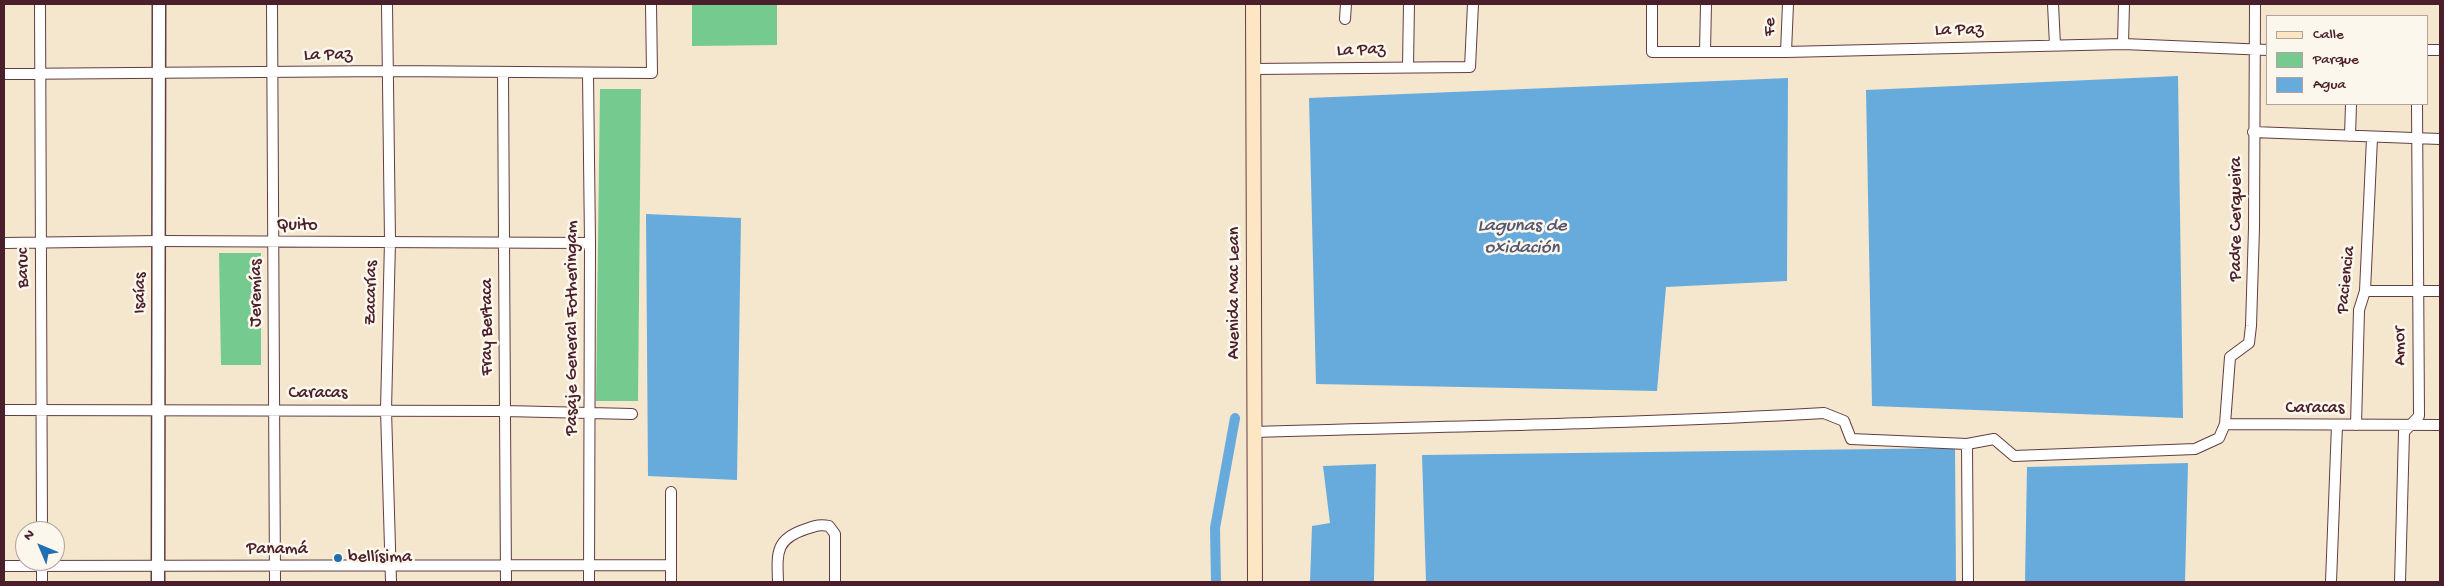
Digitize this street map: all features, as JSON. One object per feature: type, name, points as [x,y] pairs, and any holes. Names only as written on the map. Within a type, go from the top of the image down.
[{"type":"main road","name":"Avenida Mac Lean","points":[[1253,4],[1255,582]]},
{"type":"street","name":"Baruc","points":[[40,4],[42,521]]},
{"type":"street","name":"Isaías","points":[[158,582],[159,4]]},
{"type":"street","name":"Jeremías","points":[[272,4],[275,582]]},
{"type":"street","name":"Zacarías","points":[[386,4],[389,71],[390,241],[386,410],[390,582]]},
{"type":"street","name":"La Paz","points":[[4,74],[273,74],[389,71],[652,73],[651,4]]},
{"type":"street","points":[[1345,19],[1346,4]]},
{"type":"street","points":[[1408,66],[1409,4]]},
{"type":"street","name":"La Paz","points":[[1253,69],[1408,66],[1470,67],[1473,4]]},
{"type":"street","name":"La Paz","points":[[1652,4],[1652,52],[1786,52],[2123,44],[2266,50]]},
{"type":"street","points":[[1706,4],[1706,52]]},
{"type":"street","name":"Fe","points":[[1786,52],[1788,4]]},
{"type":"street","points":[[2053,4],[2055,45]]},
{"type":"street","points":[[2123,44],[2124,4]]},
{"type":"street","name":"Padre Cerqueira","points":[[2225,424],[2230,357],[2242,350],[2248,343],[2251,326],[2254,211],[2255,4]]},
{"type":"street","name":"Fray Bertaca","points":[[503,72],[506,582]]},
{"type":"street","name":"Pasaje General Fotheringam","points":[[588,74],[590,243],[589,582]]},
{"type":"street","points":[[2350,136],[2351,105]]},
{"type":"street","name":"Amor","points":[[2400,582],[2404,432],[2418,416],[2416,291],[2417,105]]},
{"type":"street","points":[[2253,132],[2372,138],[2440,139]]},
{"type":"street","name":"Paciencia","points":[[2356,425],[2359,310],[2365,291],[2372,138]]},
{"type":"street","name":"Quito","points":[[4,243],[390,241],[590,243]]},
{"type":"street","points":[[2365,291],[2440,291]]},
{"type":"street","name":"Caracas","points":[[4,410],[386,410],[632,414]]},
{"type":"street","points":[[1255,432],[1587,421],[1682,421],[1824,413],[1844,421],[1851,438],[1967,444],[1994,439],[2014,456],[2202,448],[2219,438],[2225,424]]},
{"type":"street","name":"Caracas","points":[[2225,424],[2440,425]]},
{"type":"street","points":[[2331,582],[2337,425]]},
{"type":"street","points":[[1967,444],[1968,582]]},
{"type":"street","points":[[671,582],[672,492]]},
{"type":"street","points":[[778,582],[777,555],[783,540],[793,533],[821,524],[829,526],[835,534],[835,582]]},
{"type":"street","name":"Panamá","points":[[65,564],[158,566],[671,565]]},
{"type":"green space","points":[[692,4],[777,4],[777,45],[692,46]]},
{"type":"green space","points":[[600,89],[641,89],[638,401],[596,401]]},
{"type":"green space","points":[[219,253],[261,253],[261,365],[221,365]]},
{"type":"water","points":[[2178,76],[2183,418],[1872,406],[1866,90]]},
{"type":"water","name":"Lagunas de oxidación","points":[[1788,78],[1787,281],[1666,287],[1657,391],[1316,384],[1309,98]]},
{"type":"water","points":[[646,214],[741,218],[737,480],[648,476]]},
{"type":"water","points":[[1955,448],[1956,582],[1426,582],[1422,455]]},
{"type":"water","points":[[2188,463],[2185,582],[2025,582],[2027,467]]},
{"type":"water","points":[[1376,464],[1374,582],[1310,582],[1312,526],[1330,523],[1323,466]]},
{"type":"waterway","points":[[1216,582],[1215,528],[1235,418]]},
{"type":"place","name":"bellísima","points":[[338,558]]}]
